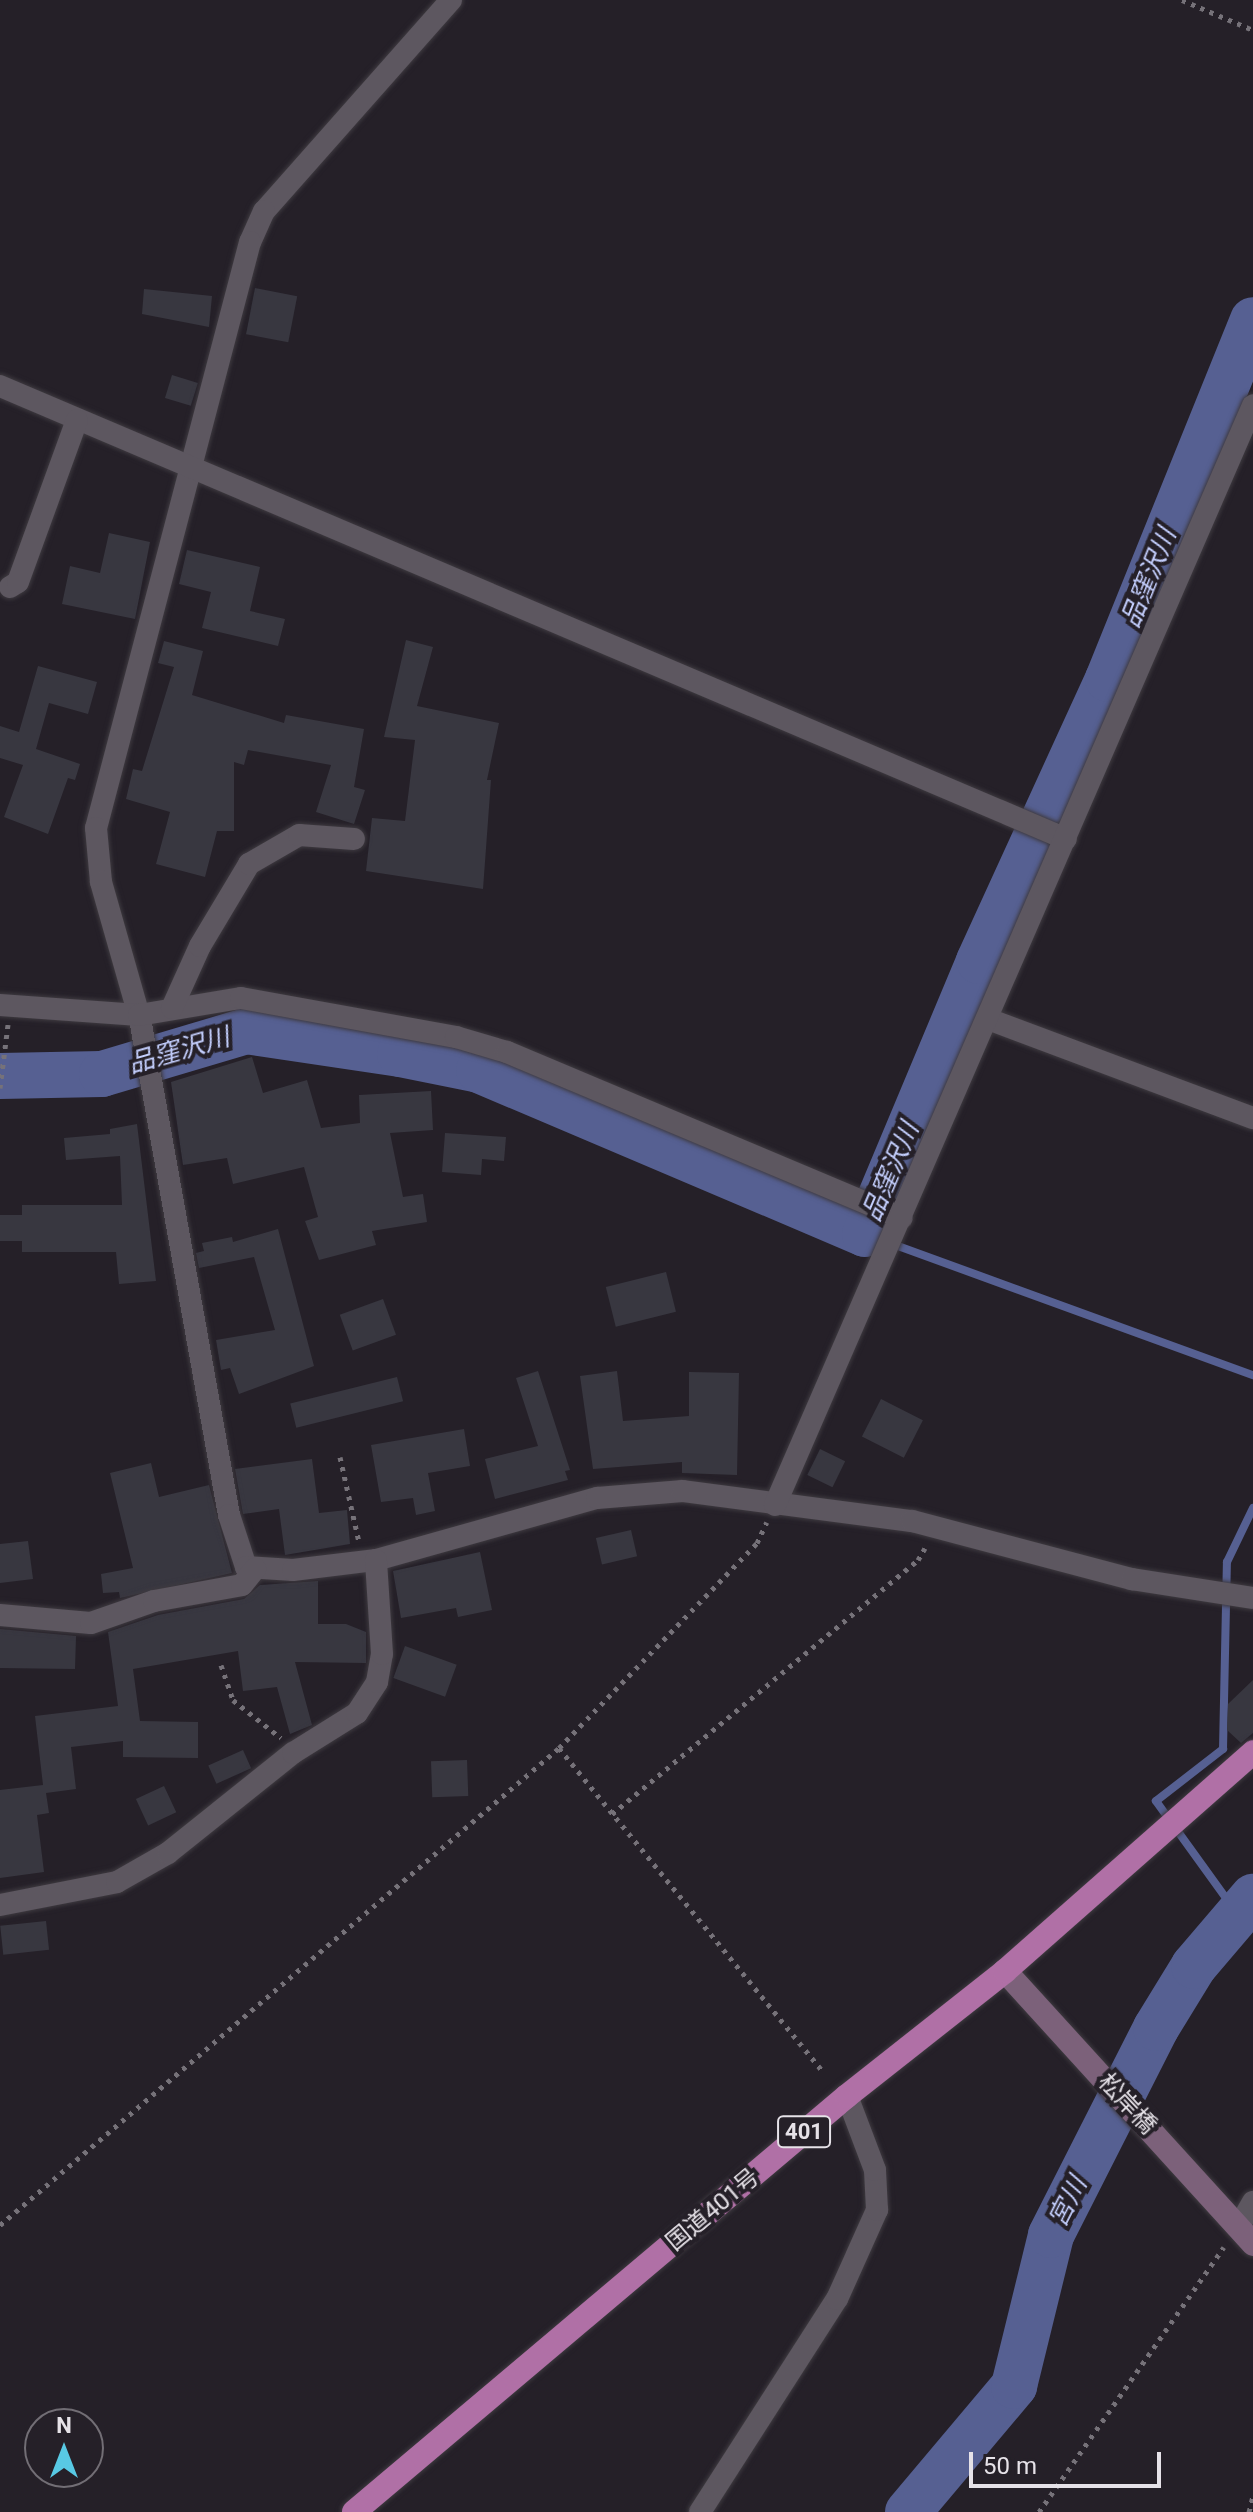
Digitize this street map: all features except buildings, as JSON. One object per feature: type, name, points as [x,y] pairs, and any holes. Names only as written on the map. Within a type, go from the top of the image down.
[{"type":"highway","name":"国道401号","points":[[354,2512],[847,2096],[1005,1971],[1253,1752]]},
{"type":"main road","name":"松岸橋","points":[[1005,1971],[1240,2228]]},
{"type":"street","points":[[451,0],[264,211],[226,325],[194,471],[96,828],[101,882],[139,1015],[229,1515],[246,1567],[255,1569],[369,1561],[597,1498],[683,1491],[937,1528],[1132,1579],[1253,1598]]},
{"type":"street","points":[[0,386],[1066,839]]},
{"type":"street","points":[[775,1505],[1253,405]]},
{"type":"street","points":[[10,587],[18,582],[77,420]]},
{"type":"street","points":[[172,1008],[220,909],[249,864],[299,835],[354,839]]},
{"type":"street","points":[[5,1006],[139,1015],[241,998],[347,1014],[507,1052],[901,1218]]},
{"type":"street","points":[[988,1019],[1253,1118]]},
{"type":"street","points":[[0,1905],[117,1882],[168,1853],[293,1753],[357,1713],[377,1682],[382,1595],[369,1561]]},
{"type":"street","points":[[0,1615],[91,1623],[154,1601],[242,1585],[255,1569]]},
{"type":"street","points":[[700,2512],[837,2299],[877,2210],[875,2170],[847,2096]]},
{"type":"street","points":[[1240,2228],[1253,2202]]},
{"type":"path","points":[[1182,0],[1253,30]]},
{"type":"path","points":[[0,1088],[5,1006]]},
{"type":"path","points":[[340,1457],[369,1561]]},
{"type":"path","points":[[0,2225],[559,1748],[757,1543],[775,1505]]},
{"type":"path","points":[[612,1814],[918,1560],[937,1528]]},
{"type":"path","points":[[221,1665],[233,1700],[293,1753]]},
{"type":"path","points":[[559,1748],[823,2072]]},
{"type":"path","points":[[1039,2512],[1240,2228]]},
{"type":"path","points":[[1249,2512],[1253,2496]]},
{"type":"waterway","name":"品窪沢川","points":[[0,1076],[102,1074],[246,1031],[400,1054],[479,1070],[865,1234],[979,961],[1108,679],[1253,320]]},
{"type":"waterway","points":[[865,1234],[1253,1375]]},
{"type":"waterway","points":[[1236,1912],[1156,1801],[1223,1749],[1227,1562],[1253,1508]]},
{"type":"waterway","name":"宮川","points":[[908,2512],[1014,2386],[1051,2235],[1156,2028],[1194,1966],[1253,1897]]}]
